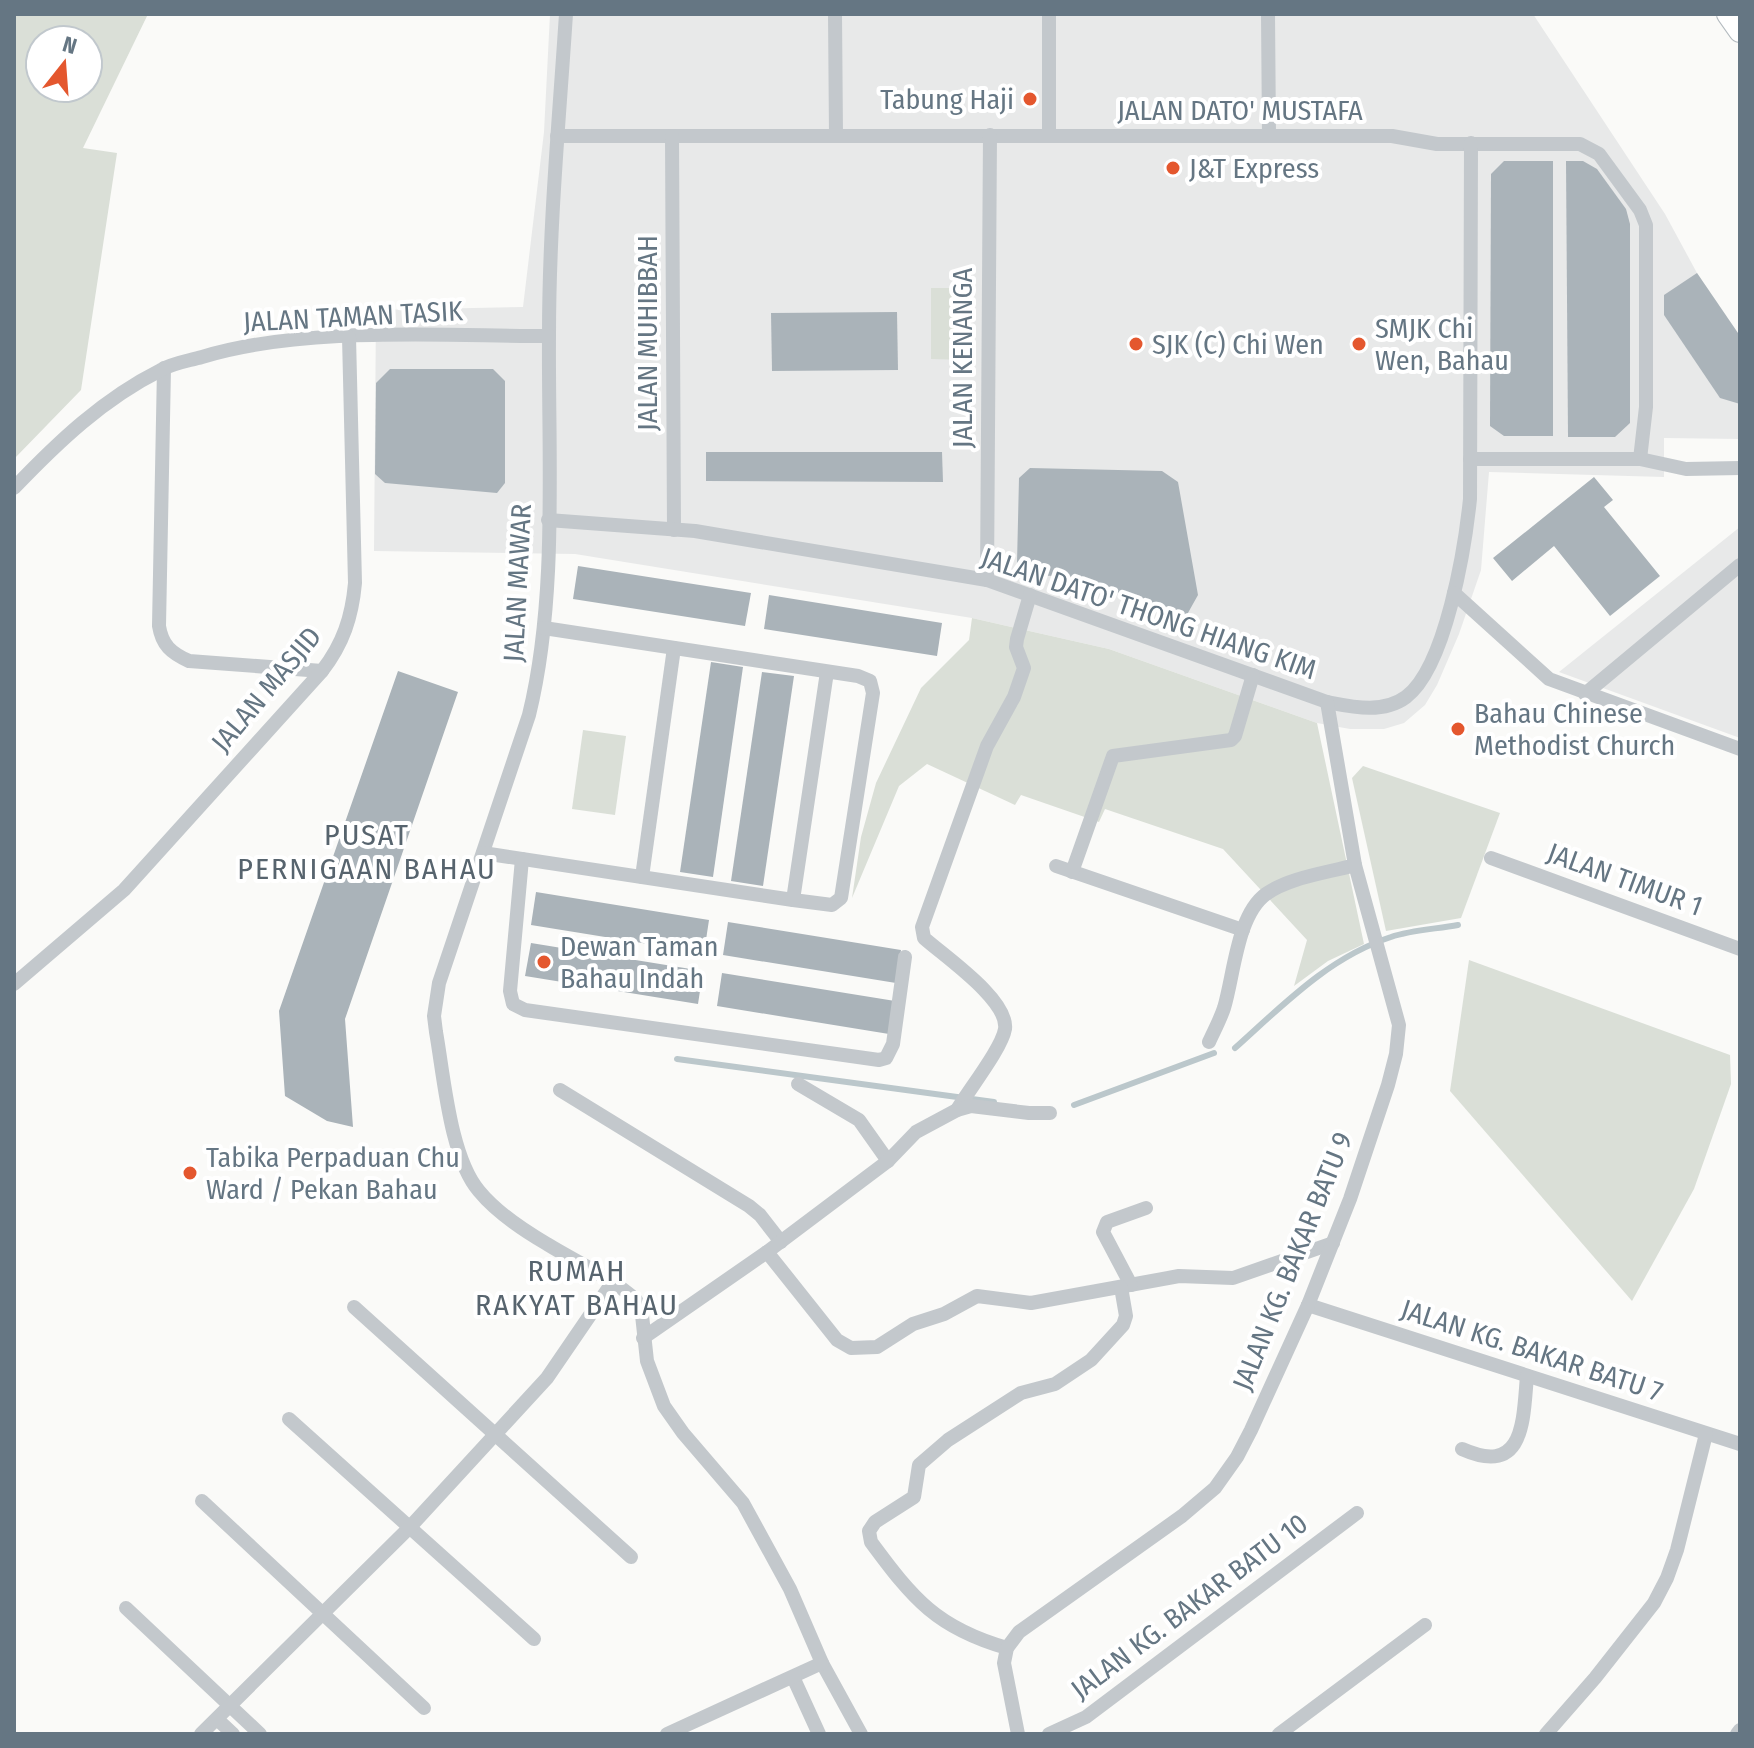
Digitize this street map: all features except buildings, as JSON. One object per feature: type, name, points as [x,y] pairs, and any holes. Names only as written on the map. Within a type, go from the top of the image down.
[{"type":"main road","points":[[1728,14],[1740,31]]},
{"type":"street","name":"JALAN MAWAR","points":[[566,14],[550,228],[548,520],[539,677],[439,983],[434,1016],[455,1137],[468,1175],[478,1191],[497,1209],[533,1236],[630,1294],[640,1307],[647,1361],[664,1406],[743,1503],[790,1589],[822,1663],[861,1734]]},
{"type":"street","points":[[835,14],[836,136]]},
{"type":"street","points":[[1049,14],[1049,136]]},
{"type":"street","points":[[1268,14],[1269,135]]},
{"type":"street","name":"JALAN KENANGA","points":[[987,580],[990,135]]},
{"type":"street","name":"JALAN DATO' MUSTAFA","points":[[557,136],[1392,136],[1437,144],[1572,143],[1587,146],[1599,154],[1640,210],[1646,225],[1646,407],[1640,459]]},
{"type":"street","name":"JALAN MUHIBBAH","points":[[672,136],[674,530]]},
{"type":"street","points":[[1471,143],[1468,522],[1454,593],[1549,679],[1740,749]]},
{"type":"street","name":"JALAN TAMAN TASIK","points":[[14,488],[63,437],[116,395],[164,368],[224,350],[349,337],[549,336]]},
{"type":"street","name":"JALAN MASJID","points":[[14,984],[124,890],[322,671],[340,644],[347,627],[355,583],[349,337]]},
{"type":"street","points":[[164,368],[161,638],[176,656],[189,661],[322,671]]},
{"type":"street","points":[[1470,459],[1640,459],[1686,469],[1740,468]]},
{"type":"street","name":"JALAN DATO' THONG HIANG KIM","points":[[548,520],[710,533],[987,580],[1327,702],[1370,708],[1390,705],[1406,697],[1418,683],[1434,652],[1454,593]]},
{"type":"street","points":[[1585,694],[1740,565]]},
{"type":"street","points":[[959,1108],[1005,1029],[1003,1014],[994,1000],[924,938],[922,927],[987,746],[1014,697],[1024,668],[1016,647],[1030,595]]},
{"type":"street","points":[[483,853],[832,905],[841,898],[871,708],[873,686],[870,681],[858,676],[544,628]]},
{"type":"street","points":[[642,877],[674,648]]},
{"type":"street","points":[[793,900],[827,672]]},
{"type":"street","points":[[1072,872],[1113,756],[1231,740],[1235,736],[1253,675]]},
{"type":"street","name":"JALAN KG. BAKAR BATU 9","points":[[1007,1648],[1028,1623],[1182,1516],[1215,1488],[1251,1430],[1308,1305],[1350,1199],[1388,1085],[1399,1025],[1355,865],[1327,702]]},
{"type":"street","name":"JALAN TIMUR 1","points":[[1491,858],[1740,949]]},
{"type":"street","points":[[522,859],[510,991],[513,1004],[525,1010],[879,1060],[886,1058],[893,1044],[905,957]]},
{"type":"street","points":[[1209,1042],[1223,1010],[1243,930],[1255,906],[1267,894],[1289,883],[1355,865]]},
{"type":"street","points":[[1056,866],[1243,930]]},
{"type":"street","points":[[798,1084],[859,1120],[888,1161]]},
{"type":"street","points":[[560,1090],[749,1206],[781,1242]]},
{"type":"street","points":[[643,1338],[781,1242],[888,1161],[916,1132],[959,1108],[971,1106],[1050,1113]]},
{"type":"street","points":[[1018,1734],[1004,1663],[1007,1648],[975,1639],[946,1624],[918,1601],[871,1542],[869,1531],[875,1522],[914,1497],[919,1465],[948,1440],[1021,1393],[1055,1384],[1091,1360],[1123,1325],[1126,1286],[1103,1227],[1107,1222],[1146,1208]]},
{"type":"street","points":[[767,1252],[837,1340],[851,1348],[877,1347],[913,1324],[944,1314],[977,1296],[1031,1303],[1193,1275],[1233,1278],[1333,1243]]},
{"type":"street","points":[[201,1734],[410,1527],[547,1378],[612,1283]]},
{"type":"street","name":"JALAN KG. BAKAR BATU 7","points":[[1308,1305],[1740,1444]]},
{"type":"street","points":[[354,1307],[631,1557]]},
{"type":"street","points":[[1462,1449],[1491,1458],[1513,1447],[1523,1426],[1527,1376]]},
{"type":"street","points":[[289,1419],[534,1639]]},
{"type":"street","points":[[1546,1734],[1595,1678],[1661,1590],[1677,1550],[1706,1434]]},
{"type":"street","points":[[202,1501],[424,1708]]},
{"type":"street","name":"JALAN KG. BAKAR BATU 10","points":[[1049,1734],[1086,1717],[1357,1513]]},
{"type":"street","points":[[126,1608],[260,1734]]},
{"type":"street","points":[[1279,1734],[1425,1625]]},
{"type":"street","points":[[677,1732],[822,1663]]},
{"type":"street","points":[[793,1677],[819,1734]]},
{"type":"street","points":[[217,1719],[233,1734]]},
{"type":"shaded area","points":[[14,14],[148,14],[83,148],[117,153],[81,390],[14,459]]},
{"type":"shaded area","points":[[550,14],[1533,14],[1665,214],[1697,273],[1740,336],[1740,439],[1664,438],[1664,477],[1489,472],[1481,570],[1459,634],[1425,705],[1404,723],[1384,729],[1350,729],[1317,723],[1109,649],[972,618],[575,554],[374,551],[376,310],[523,307],[544,132]]},
{"type":"shaded area","points":[[931,288],[965,288],[966,360],[931,359]]},
{"type":"shaded area","points":[[1740,527],[1740,738],[1559,672]]},
{"type":"shaded area","points":[[972,618],[1109,649],[1317,723],[1364,944],[1328,961],[1294,986],[1307,940],[1223,849],[1105,809],[1099,822],[1021,795],[1015,805],[927,764],[899,786],[852,898],[861,837],[876,783],[921,688],[969,640]]},
{"type":"shaded area","points":[[583,730],[626,736],[615,815],[572,809]]},
{"type":"shaded area","points":[[1363,766],[1500,813],[1461,918],[1386,931],[1352,778]]},
{"type":"shaded area","points":[[1469,960],[1730,1055],[1731,1084],[1694,1189],[1632,1301],[1450,1091]]},
{"type":"waterway","points":[[1235,1048],[1307,984],[1347,957],[1399,935],[1458,925]]},
{"type":"waterway","points":[[1074,1105],[1214,1053]]},
{"type":"waterway","points":[[677,1059],[994,1102]]},
{"type":"place","name":"Tabung Haji","points":[[1030,99]]},
{"type":"place","name":"J&T Express","points":[[1173,168]]},
{"type":"place","name":"SJK (C) Chi Wen","points":[[1136,344]]},
{"type":"place","name":"SMJK Chi Wen, Bahau","points":[[1359,344]]},
{"type":"place","name":"Bahau Chinese Methodist Church","points":[[1458,729]]},
{"type":"place","name":"Dewan Taman Bahau Indah","points":[[544,962]]},
{"type":"place","name":"Tabika Perpaduan Chu Ward / Pekan Bahau","points":[[190,1173]]},
{"type":"district","name":"PUSAT PERNIGAAN BAHAU","points":[[367,852]]},
{"type":"district","name":"RUMAH RAKYAT BAHAU","points":[[577,1288]]}]
